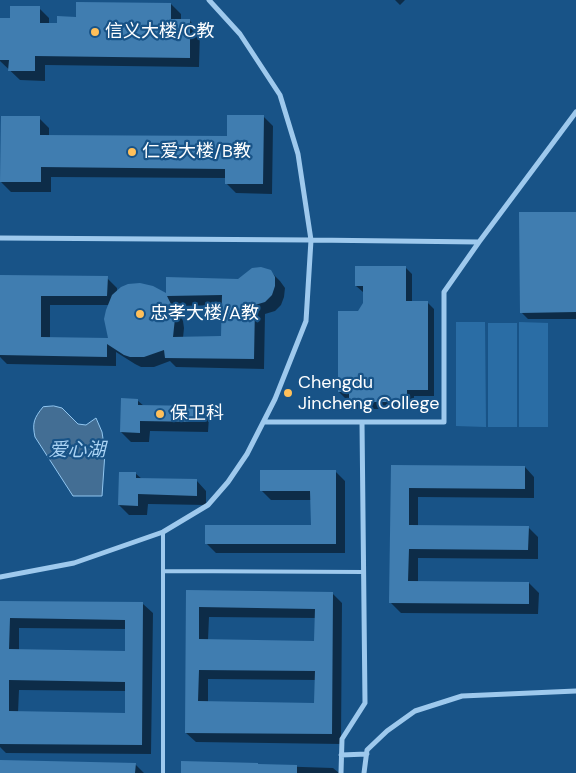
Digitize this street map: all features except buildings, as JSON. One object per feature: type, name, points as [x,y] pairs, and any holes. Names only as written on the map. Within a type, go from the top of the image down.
[{"type":"street","points":[[0,577],[74,563],[163,532],[208,505],[228,482],[247,454],[275,399],[306,321],[311,240],[298,154],[280,95],[240,34],[209,0]]},
{"type":"street","points":[[264,422],[444,422],[444,292],[576,112]]},
{"type":"street","points":[[0,238],[479,242]]},
{"type":"street","points":[[341,773],[342,739],[365,703],[362,422]]},
{"type":"street","points":[[364,773],[367,750],[387,731],[415,711],[462,696],[576,691]]},
{"type":"street","points":[[341,755],[366,754]]},
{"type":"lane","points":[[163,532],[164,773]]},
{"type":"lane","points":[[163,571],[364,572]]},
{"type":"shaded area","points":[[456,322],[485,322],[486,427],[456,426]]},
{"type":"shaded area","points":[[519,322],[548,323],[548,427],[519,427]]},
{"type":"shaded area","points":[[488,323],[517,323],[517,427],[488,427]]},
{"type":"water","name":"爱心湖","points":[[54,406],[62,408],[78,424],[86,425],[96,418],[102,432],[105,452],[102,496],[73,496],[35,437],[34,421],[38,414],[43,407]]},
{"type":"place","name":"信义大楼/C教","points":[[95,32]]},
{"type":"place","name":"仁爱大楼/B教","points":[[132,152]]},
{"type":"place","name":"忠孝大楼/A教","points":[[140,314]]},
{"type":"place","name":"Chengdu Jincheng College","points":[[288,393]]},
{"type":"place","name":"保卫科","points":[[160,414]]}]
